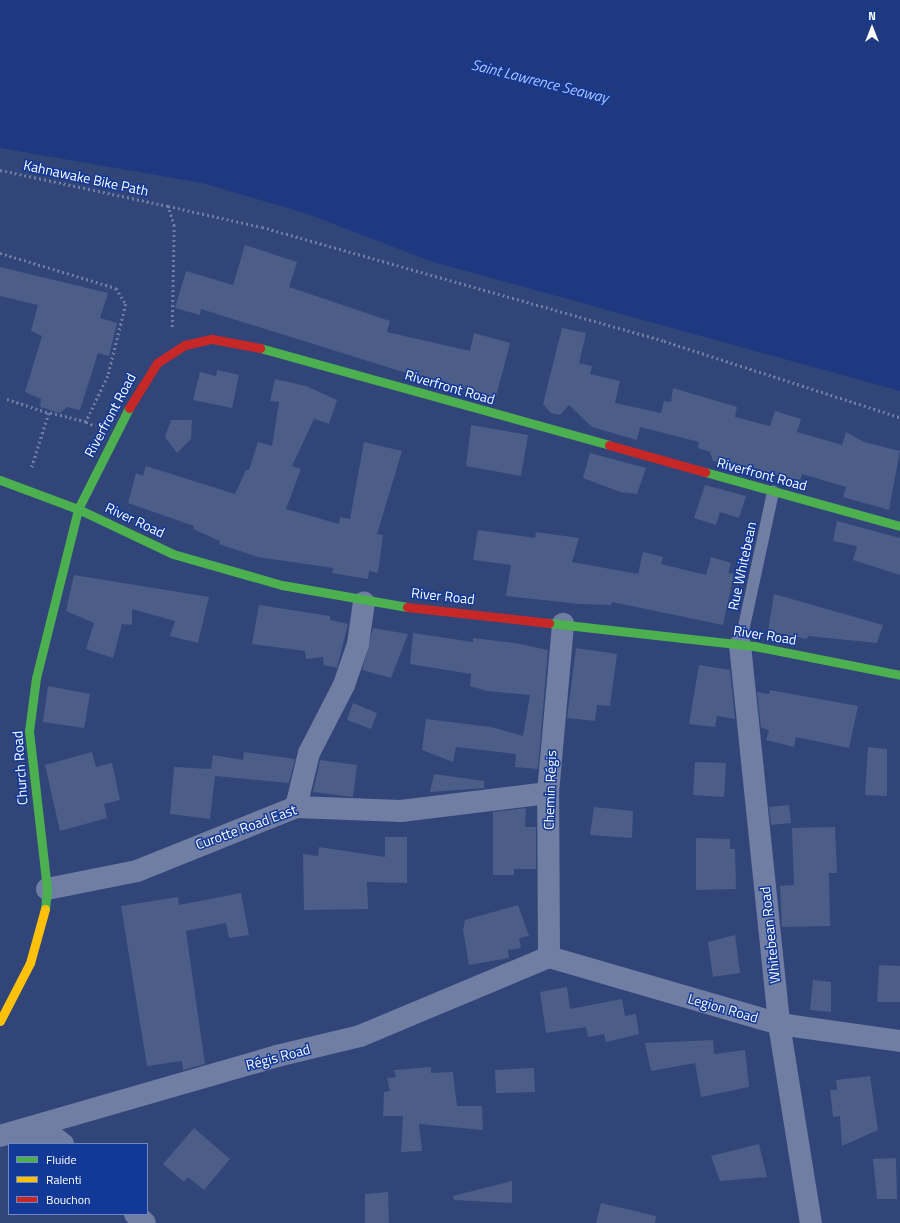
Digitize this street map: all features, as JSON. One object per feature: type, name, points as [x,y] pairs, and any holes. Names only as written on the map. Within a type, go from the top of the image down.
[{"type":"street","name":"Riverfront Road","points":[[78,509],[140,385],[157,363],[185,345],[212,339],[232,340],[773,492],[900,526]]},
{"type":"street","name":"River Road","points":[[0,480],[78,509],[173,554],[282,585],[364,602],[740,645],[900,675]]},
{"type":"street","name":"Church Road","points":[[0,1021],[30,963],[43,924],[47,889],[29,731],[36,678],[78,509]]},
{"type":"street","points":[[296,807],[309,753],[344,685],[358,644],[364,602]]},
{"type":"street","name":"Chemin Régis","points":[[549,957],[548,793],[563,624]]},
{"type":"street","name":"Whitebean Road","points":[[740,645],[779,1024],[811,1223]]},
{"type":"street","name":"Curotte Road East","points":[[47,889],[137,870],[296,807],[401,811],[548,793]]},
{"type":"street","name":"Legion Road","points":[[549,957],[779,1024],[900,1041]]},
{"type":"street","name":"Régis Road","points":[[0,1137],[277,1056],[360,1036],[549,957]]},
{"type":"street","points":[[0,1137],[55,1138],[62,1143]]},
{"type":"street","points":[[136,1215],[145,1223]]},
{"type":"lane","name":"Rue Whitebean","points":[[740,645],[773,492]]},
{"type":"path","name":"Kahnawake Bike Path","points":[[0,170],[262,227],[656,339],[900,417]]},
{"type":"path","points":[[168,206],[174,226],[172,353]]},
{"type":"path","points":[[0,253],[116,288],[126,304],[108,376],[86,422],[49,413],[7,399]]},
{"type":"path","points":[[25,489],[49,413]]},
{"type":"water","name":"Saint Lawrence Seaway","points":[[0,0],[900,0],[900,391],[430,261],[305,213],[202,183],[0,148]]},
{"type":"building","points":[[245,245],[297,262],[289,287],[390,321],[387,332],[470,351],[474,333],[510,343],[496,397],[416,376],[201,309],[200,315],[175,308],[186,271],[233,285]]},
{"type":"building","points":[[0,267],[108,293],[100,318],[117,323],[109,356],[98,353],[80,410],[67,407],[60,413],[40,407],[41,399],[25,392],[42,336],[31,331],[38,305],[0,296]]},
{"type":"building","points":[[562,328],[586,333],[579,363],[592,366],[590,374],[620,381],[615,403],[661,413],[664,401],[671,402],[673,388],[737,407],[735,417],[770,426],[775,411],[801,419],[797,432],[842,445],[846,432],[864,442],[900,451],[889,510],[843,497],[846,487],[802,474],[800,480],[713,461],[710,452],[698,448],[699,442],[640,427],[637,440],[592,427],[569,405],[560,415],[551,413],[543,404]]},
{"type":"building","points":[[217,370],[239,375],[232,408],[193,400],[200,372],[216,376]]},
{"type":"building","points":[[275,379],[306,386],[337,400],[329,424],[314,419],[292,466],[301,469],[286,509],[339,524],[340,517],[350,519],[364,442],[402,451],[377,534],[383,535],[378,573],[369,571],[368,579],[332,573],[333,568],[258,557],[219,544],[220,541],[193,529],[194,526],[128,503],[136,473],[143,476],[146,466],[235,494],[246,470],[249,470],[258,442],[272,446],[279,402],[270,401]]},
{"type":"building","points":[[171,420],[192,420],[191,439],[177,453],[165,437]]},
{"type":"building","points":[[471,425],[528,435],[521,476],[466,466]]},
{"type":"building","points":[[590,453],[646,468],[637,494],[620,492],[583,478]]},
{"type":"building","points":[[705,485],[746,496],[739,518],[720,512],[716,525],[694,518]]},
{"type":"building","points":[[837,521],[900,538],[900,575],[853,560],[857,546],[833,541]]},
{"type":"building","points":[[478,530],[535,538],[536,532],[579,538],[572,562],[638,574],[643,552],[663,557],[661,564],[706,575],[711,557],[731,563],[728,573],[734,574],[723,625],[612,602],[611,605],[580,604],[506,596],[511,565],[473,560]]},
{"type":"building","points":[[74,575],[209,597],[198,643],[170,636],[175,621],[132,609],[132,625],[122,624],[113,658],[86,649],[94,623],[66,611]]},
{"type":"building","points":[[774,594],[883,625],[877,643],[808,636],[807,639],[768,631]]},
{"type":"building","points":[[259,605],[330,616],[330,620],[348,624],[337,668],[324,665],[323,657],[306,659],[305,651],[252,644]]},
{"type":"building","points":[[373,628],[408,634],[391,678],[362,670]]},
{"type":"building","points":[[413,633],[473,642],[473,638],[515,643],[548,650],[538,769],[515,767],[516,754],[456,747],[453,762],[422,750],[426,719],[491,727],[523,736],[530,695],[487,691],[470,686],[471,674],[410,664]]},
{"type":"building","points":[[576,648],[617,654],[610,706],[597,705],[595,721],[567,718]]},
{"type":"building","points":[[699,665],[730,670],[735,719],[717,716],[715,727],[689,724]]},
{"type":"building","points":[[48,686],[90,694],[84,728],[43,722]]},
{"type":"building","points":[[770,690],[858,706],[849,748],[796,737],[794,747],[766,740],[769,730],[761,728],[757,692],[769,694]]},
{"type":"building","points":[[353,703],[377,713],[371,729],[347,720]]},
{"type":"building","points":[[868,747],[887,749],[887,796],[865,795]]},
{"type":"building","points":[[92,752],[96,767],[112,763],[120,800],[104,804],[107,818],[60,831],[45,765]]},
{"type":"building","points":[[244,752],[295,759],[289,783],[215,776],[210,819],[170,814],[174,767],[211,769],[213,755],[243,760]]},
{"type":"building","points":[[320,760],[357,765],[353,797],[313,792]]},
{"type":"building","points":[[695,762],[726,763],[724,797],[693,795]]},
{"type":"building","points":[[434,774],[484,781],[484,788],[430,792]]},
{"type":"building","points":[[789,805],[791,823],[771,825],[769,807]]},
{"type":"building","points":[[594,807],[633,811],[632,838],[590,835]]},
{"type":"building","points":[[526,808],[525,827],[536,827],[536,869],[514,869],[514,875],[493,875],[493,812]]},
{"type":"building","points":[[835,827],[837,873],[829,873],[830,926],[782,927],[780,886],[794,885],[792,828]]},
{"type":"building","points":[[385,837],[407,837],[407,883],[367,882],[368,909],[304,910],[303,854],[318,856],[319,847],[385,857]]},
{"type":"building","points":[[696,838],[730,839],[730,849],[735,849],[736,889],[696,890]]},
{"type":"building","points":[[241,893],[249,935],[229,938],[226,923],[186,931],[205,1064],[183,1070],[182,1061],[147,1066],[121,906],[178,897],[179,905]]},
{"type":"building","points":[[518,905],[529,936],[519,938],[521,948],[508,950],[509,958],[469,965],[463,930],[465,920]]},
{"type":"building","points":[[735,935],[740,973],[713,977],[708,942]]},
{"type":"building","points":[[879,965],[900,966],[900,1002],[877,1002]]},
{"type":"building","points":[[813,980],[831,982],[831,1012],[810,1010]]},
{"type":"building","points":[[567,987],[570,1009],[622,999],[625,1016],[636,1014],[639,1034],[606,1042],[604,1034],[588,1037],[586,1027],[546,1033],[540,992]]},
{"type":"building","points":[[713,1040],[714,1054],[745,1050],[749,1087],[701,1097],[695,1063],[651,1071],[645,1043]]},
{"type":"building","points":[[431,1067],[431,1073],[453,1072],[457,1106],[482,1106],[483,1130],[419,1124],[422,1151],[401,1152],[403,1116],[383,1116],[384,1092],[390,1091],[387,1078],[396,1077],[394,1070]]},
{"type":"building","points":[[534,1068],[535,1092],[496,1093],[495,1070]]},
{"type":"building","points":[[870,1076],[878,1130],[842,1146],[840,1116],[833,1117],[830,1090],[837,1090],[836,1080]]},
{"type":"building","points":[[194,1128],[230,1159],[204,1190],[188,1177],[184,1182],[163,1164]]},
{"type":"building","points":[[759,1144],[767,1177],[720,1181],[711,1156]]},
{"type":"building","points":[[896,1158],[897,1199],[877,1199],[873,1159]]},
{"type":"building","points":[[512,1181],[512,1203],[454,1200],[453,1196]]},
{"type":"building","points":[[388,1192],[389,1223],[365,1223],[365,1194]]},
{"type":"building","points":[[601,1203],[656,1216],[655,1223],[596,1223]]},
{"type":"traffic: fast","points":[[260,348],[609,445]]},
{"type":"traffic: fast","points":[[45,909],[47,889],[29,731],[36,678],[78,509],[129,408]]},
{"type":"traffic: fast","points":[[705,472],[900,526]]},
{"type":"traffic: fast","points":[[0,480],[78,509],[173,554],[282,585],[407,607]]},
{"type":"traffic: fast","points":[[549,623],[754,646],[900,675]]},
{"type":"traffic: slow","points":[[0,1021],[30,963],[45,909]]},
{"type":"traffic: jam","points":[[129,408],[157,363],[185,345],[212,339],[260,348]]},
{"type":"traffic: jam","points":[[609,445],[705,472]]},
{"type":"traffic: jam","points":[[407,607],[549,623]]}]
